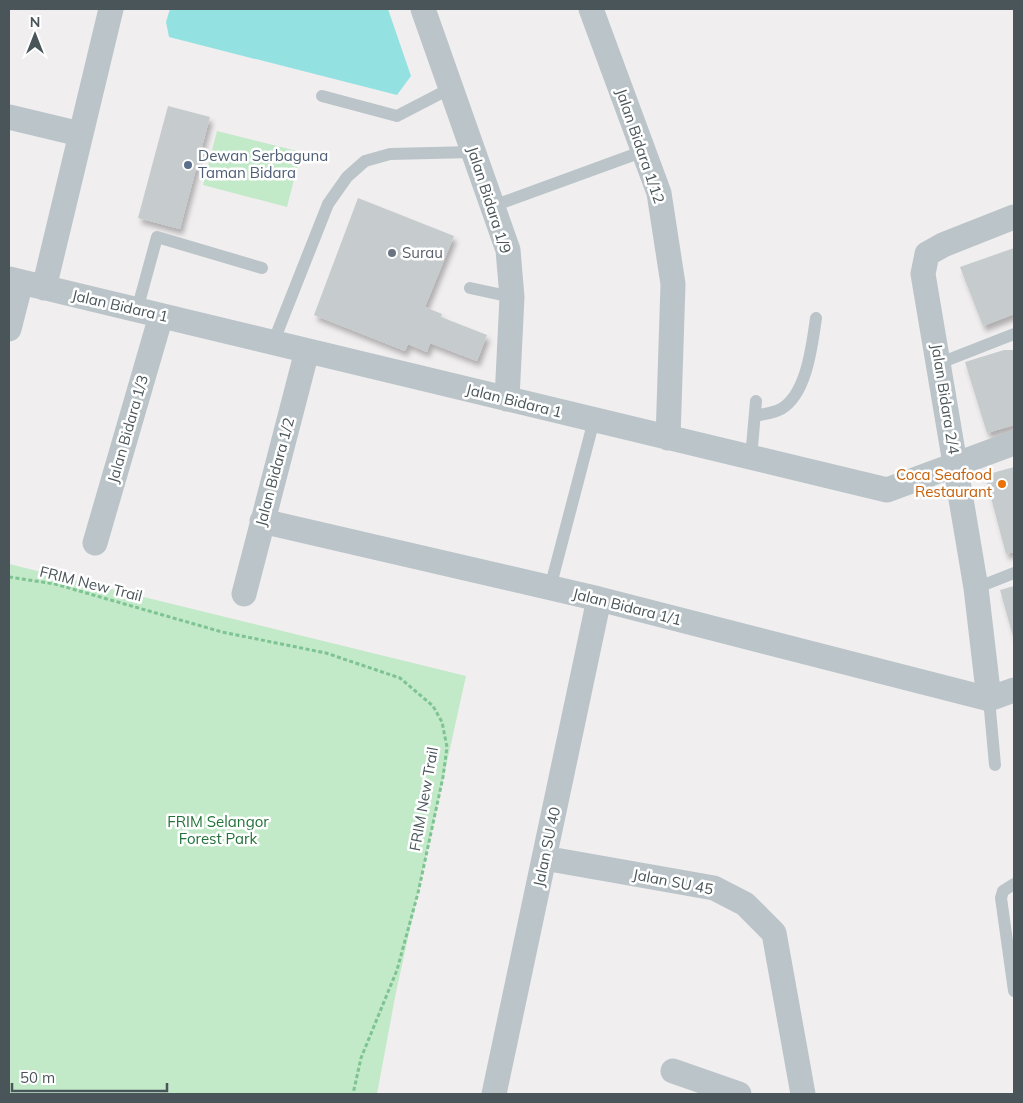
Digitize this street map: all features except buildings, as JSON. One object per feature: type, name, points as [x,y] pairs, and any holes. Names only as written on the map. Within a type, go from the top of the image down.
[{"type":"street","points":[[9,329],[24,283],[80,134],[111,9]]},
{"type":"street","name":"Jalan Bidara 1/9","points":[[423,9],[508,250],[512,297],[507,399]]},
{"type":"street","name":"Jalan Bidara 1/12","points":[[591,9],[659,193],[673,284],[668,438]]},
{"type":"street","points":[[9,117],[80,134]]},
{"type":"street","name":"Jalan Bidara 2/4","points":[[989,698],[976,588],[940,363],[923,274],[927,254],[943,245],[1014,217]]},
{"type":"street","name":"Jalan Bidara 1","points":[[24,283],[886,490],[1014,443]]},
{"type":"street","name":"Jalan Bidara 1/3","points":[[96,543],[161,316]]},
{"type":"street","name":"Jalan Bidara 1/2","points":[[244,594],[307,351]]},
{"type":"street","name":"Jalan Bidara 1/1","points":[[262,521],[599,599],[989,698]]},
{"type":"street","name":"Jalan SU 40","points":[[494,1094],[599,599]]},
{"type":"street","points":[[989,698],[1014,690]]},
{"type":"street","name":"Jalan SU 45","points":[[544,858],[714,888],[745,904],[774,933],[803,1094]]},
{"type":"street","points":[[673,1071],[739,1094]]},
{"type":"lane","points":[[322,96],[397,116],[451,88]]},
{"type":"lane","points":[[492,206],[644,151]]},
{"type":"lane","points":[[273,343],[328,204],[347,177],[365,161],[390,154],[473,152]]},
{"type":"lane","points":[[137,310],[157,237],[262,268]]},
{"type":"lane","points":[[470,288],[512,297]]},
{"type":"lane","points":[[755,416],[781,410],[794,398],[811,354],[816,318]]},
{"type":"lane","points":[[940,363],[1014,334]]},
{"type":"lane","points":[[751,458],[756,401]]},
{"type":"lane","points":[[550,588],[594,420]]},
{"type":"lane","points":[[976,588],[1014,573]]},
{"type":"lane","points":[[989,698],[994,765]]},
{"type":"lane","points":[[1014,884],[1003,891],[1001,898],[1014,991]]},
{"type":"path","name":"FRIM New Trail","points":[[9,577],[56,584],[222,632],[326,652],[400,678],[433,706],[442,722],[447,747],[418,894],[397,970],[361,1058],[353,1094]]},
{"type":"green space","points":[[217,131],[301,152],[287,207],[203,185]]},
{"type":"green space","name":"FRIM Selangor Forest Park","points":[[9,564],[466,676],[396,992],[377,1094],[9,1094]]},
{"type":"water","points":[[170,9],[388,9],[411,76],[397,95],[169,37],[166,22]]},
{"type":"place","name":"Dewan Serbaguna Taman Bidara","points":[[188,165]]},
{"type":"place","name":"Surau","points":[[392,253]]},
{"type":"place","name":"Coca Seafood Restaurant","points":[[1002,484]]}]
